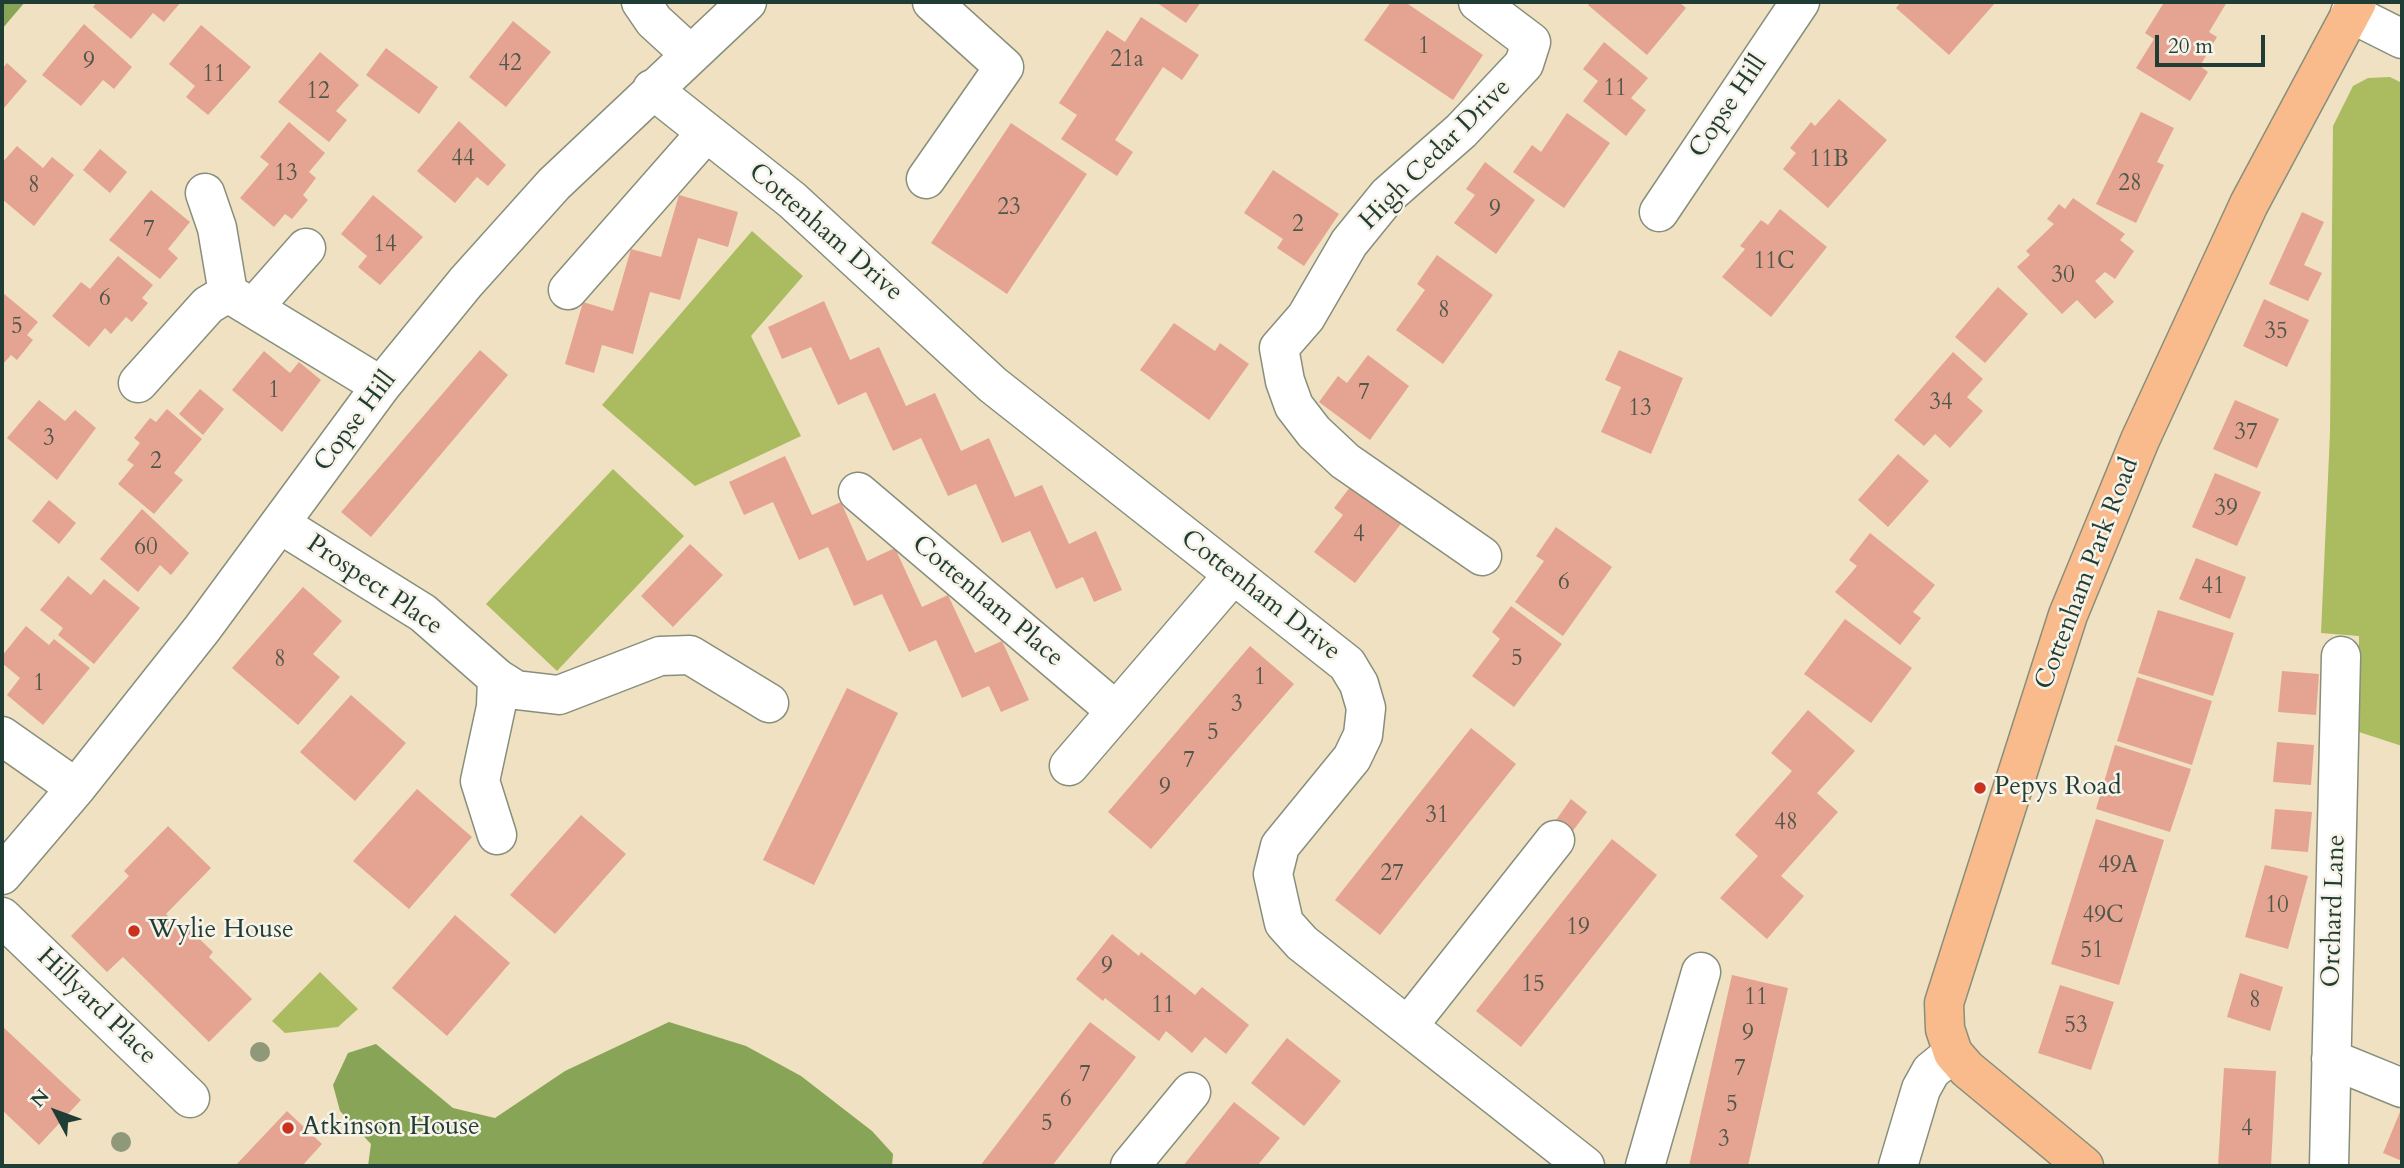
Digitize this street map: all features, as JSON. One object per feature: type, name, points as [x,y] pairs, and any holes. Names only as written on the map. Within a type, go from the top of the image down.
[{"type":"main road","name":"Cottenham Park Road","points":[[1953,1053],[1945,1029],[1944,1003],[1950,978],[2068,615],[2194,317],[2249,204],[2353,7]]},
{"type":"main road","points":[[1953,1053],[1966,1069],[2084,1166]]},
{"type":"street","points":[[641,2],[654,21],[690,54]]},
{"type":"street","name":"Copse Hill","points":[[2,876],[76,788],[280,524],[381,386],[466,282],[554,184],[747,2]]},
{"type":"street","points":[[926,179],[1004,67],[932,2]]},
{"type":"street","name":"High Cedar Drive","points":[[1478,2],[1531,42],[1524,64],[1461,131],[1388,195],[1349,243],[1306,317],[1279,348],[1285,381],[1294,406],[1314,432],[1345,461],[1482,556]]},
{"type":"street","name":"Copse Hill","points":[[1659,212],[1800,2]]},
{"type":"street","points":[[2353,7],[2402,39]]},
{"type":"street","name":"Cottenham Drive","points":[[652,89],[792,200],[993,385],[1347,664],[1359,684],[1366,708],[1363,735],[1352,758],[1280,846],[1273,874],[1284,923],[1302,943],[1586,1166]]},
{"type":"street","points":[[568,290],[706,133]]},
{"type":"street","points":[[205,192],[241,301],[381,386]]},
{"type":"street","points":[[138,383],[208,305],[241,301],[306,248]]},
{"type":"street","name":"Cottenham Place","points":[[858,492],[1116,711]]},
{"type":"street","name":"Prospect Place","points":[[280,524],[422,613],[497,678],[516,690],[558,695],[660,656],[690,654],[769,703]]},
{"type":"street","points":[[1069,766],[1233,575]]},
{"type":"street","name":"Orchard Lane","points":[[2329,1166],[2341,656]]},
{"type":"street","points":[[497,678],[496,707],[480,781],[497,835]]},
{"type":"street","points":[[2,736],[76,788]]},
{"type":"street","points":[[1408,1026],[1555,841]]},
{"type":"street","name":"Hillyard Place","points":[[2,917],[190,1098]]},
{"type":"street","points":[[1645,1166],[1701,972]]},
{"type":"street","points":[[1898,1166],[1921,1089],[1931,1071],[1953,1053]]},
{"type":"street","points":[[2331,1059],[2402,1088]]},
{"type":"street","points":[[1130,1166],[1191,1092]]},
{"type":"green space","points":[[2,2],[25,2],[2,29]]},
{"type":"green space","points":[[2390,77],[2402,83],[2402,746],[2359,732],[2359,636],[2321,633],[2330,433],[2333,126],[2353,86],[2368,78]]},
{"type":"green space","points":[[752,231],[803,276],[751,336],[801,436],[695,486],[602,405]]},
{"type":"green space","points":[[613,469],[684,536],[557,671],[486,604]]},
{"type":"green space","points":[[320,972],[358,1009],[338,1027],[285,1033],[272,1021]]},
{"type":"green space","points":[[669,1022],[746,1046],[801,1076],[872,1131],[893,1154],[892,1166],[368,1166],[371,1144],[340,1111],[333,1085],[348,1053],[376,1044],[453,1108],[495,1118],[565,1071]]},
{"type":"building","points":[[97,2],[181,2],[164,22],[153,13],[131,39],[93,7]]},
{"type":"building","points":[[1156,2],[1201,2],[1186,23]]},
{"type":"building","points":[[1391,2],[1405,2],[1483,55],[1453,100],[1364,40]]},
{"type":"building","points":[[1591,2],[1679,2],[1686,8],[1647,55],[1588,5]]},
{"type":"building","points":[[1901,2],[1996,2],[1949,55],[1896,8]]},
{"type":"building","points":[[2160,2],[2227,2],[2209,32],[2217,37],[2200,66],[2208,72],[2190,101],[2136,68],[2154,39],[2145,33],[2163,4]]},
{"type":"building","points":[[1141,17],[1199,55],[1182,80],[1163,67],[1115,140],[1133,152],[1117,176],[1061,139],[1077,115],[1059,103],[1107,30],[1125,42]]},
{"type":"building","points":[[513,21],[551,52],[506,107],[469,77]]},
{"type":"building","points":[[84,24],[132,67],[114,89],[103,80],[81,106],[42,75]]},
{"type":"building","points":[[201,25],[251,67],[208,115],[186,97],[195,86],[169,64]]},
{"type":"building","points":[[1604,42],[1648,78],[1631,98],[1646,110],[1626,136],[1583,101],[1598,81],[1583,69]]},
{"type":"building","points":[[386,48],[438,87],[419,114],[366,75]]},
{"type":"building","points":[[320,52],[359,85],[336,111],[347,120],[329,142],[278,102]]},
{"type":"building","points":[[7,63],[27,81],[4,108],[2,69]]},
{"type":"building","points":[[1839,99],[1887,140],[1828,208],[1783,169],[1796,153],[1790,148],[1811,122],[1815,126]]},
{"type":"building","points":[[2141,112],[2174,128],[2157,162],[2164,165],[2136,223],[2096,204]]},
{"type":"building","points":[[1567,113],[1610,143],[1564,208],[1513,172],[1532,145],[1541,152]]},
{"type":"building","points":[[459,121],[506,165],[488,186],[477,177],[455,203],[417,171]]},
{"type":"building","points":[[289,122],[325,153],[309,172],[316,178],[303,195],[308,200],[292,219],[285,214],[274,227],[240,198],[269,164],[260,157]]},
{"type":"building","points":[[1011,123],[1087,174],[1007,294],[931,243]]},
{"type":"building","points":[[17,146],[43,168],[52,157],[74,175],[34,226],[2,199],[2,163]]},
{"type":"building","points":[[100,149],[127,172],[110,193],[83,170]]},
{"type":"building","points":[[1485,162],[1535,200],[1496,254],[1454,223],[1475,195],[1466,189]]},
{"type":"building","points":[[1273,170],[1339,214],[1304,266],[1277,248],[1283,239],[1244,213]]},
{"type":"building","points":[[151,190],[190,222],[168,249],[178,258],[160,279],[109,240]]},
{"type":"building","points":[[373,195],[423,237],[380,285],[358,267],[367,256],[341,234]]},
{"type":"building","points":[[679,195],[738,212],[728,247],[698,238],[680,300],[650,292],[633,354],[602,345],[594,373],[565,364],[583,302],[613,311],[631,249],[661,257]]},
{"type":"building","points":[[2073,198],[2125,234],[2120,240],[2134,251],[2115,279],[2105,272],[2095,281],[2114,302],[2095,319],[2077,300],[2062,314],[2017,267],[2030,255],[2026,251],[2054,224],[2047,219],[2059,204],[2065,209]]},
{"type":"building","points":[[1780,209],[1827,247],[1771,317],[1722,277],[1745,249],[1740,246],[1761,220],[1768,225]]},
{"type":"building","points":[[2302,212],[2324,222],[2304,265],[2322,273],[2308,301],[2269,284]]},
{"type":"building","points":[[1437,255],[1493,295],[1443,364],[1396,330],[1425,290],[1417,284]]},
{"type":"building","points":[[118,256],[153,285],[142,298],[148,303],[132,322],[126,317],[111,334],[105,328],[89,347],[52,316],[81,282],[90,289]]},
{"type":"building","points":[[1998,287],[2028,314],[1985,363],[1955,337]]},
{"type":"building","points":[[3,293],[38,322],[27,335],[33,340],[17,360],[11,355],[2,365]]},
{"type":"building","points":[[2264,299],[2309,320],[2287,367],[2243,346]]},
{"type":"building","points":[[824,301],[850,360],[879,347],[906,406],[935,393],[961,451],[989,438],[1015,497],[1042,485],[1069,544],[1096,531],[1122,590],[1094,602],[1083,577],[1056,589],[1030,531],[1002,543],[976,484],[948,496],[921,438],[893,451],[866,392],[838,405],[811,347],[782,359],[768,327]]},
{"type":"building","points":[[1174,323],[1215,351],[1220,343],[1249,364],[1209,420],[1140,370]]},
{"type":"building","points":[[480,350],[508,375],[371,537],[341,512]]},
{"type":"building","points":[[1619,350],[1683,378],[1651,454],[1601,432],[1621,387],[1605,380]]},
{"type":"building","points":[[264,351],[290,373],[299,362],[321,380],[282,432],[232,390]]},
{"type":"building","points":[[1953,352],[1983,379],[1967,397],[1983,411],[1950,448],[1935,434],[1924,446],[1894,420]]},
{"type":"building","points":[[1368,355],[1409,386],[1370,440],[1319,402],[1338,376],[1347,383]]},
{"type":"building","points":[[200,389],[224,409],[203,435],[179,414]]},
{"type":"building","points":[[39,400],[65,421],[75,410],[96,428],[57,480],[7,438]]},
{"type":"building","points":[[2235,400],[2279,419],[2257,468],[2213,449]]},
{"type":"building","points":[[167,409],[202,439],[174,473],[183,480],[154,514],[118,484],[134,465],[127,460],[140,443],[134,438],[150,418],[156,422]]},
{"type":"building","points":[[1898,454],[1929,481],[1888,527],[1858,500]]},
{"type":"building","points":[[785,456],[812,515],[841,502],[867,561],[895,548],[922,607],[948,595],[975,653],[1002,641],[1029,700],[1001,712],[989,686],[962,698],[936,640],[909,652],[882,594],[854,606],[828,547],[799,560],[773,502],[744,515],[729,482]]},
{"type":"building","points":[[2215,473],[2261,492],[2237,546],[2192,527]]},
{"type":"building","points":[[1354,482],[1404,520],[1355,583],[1314,552],[1343,515],[1334,508]]},
{"type":"building","points":[[49,500],[76,523],[59,544],[32,521]]},
{"type":"building","points":[[142,509],[189,553],[171,575],[160,565],[138,592],[100,559]]},
{"type":"building","points":[[1556,527],[1612,567],[1563,636],[1515,602],[1544,561],[1536,556]]},
{"type":"building","points":[[1870,533],[1935,585],[1913,612],[1921,618],[1900,645],[1835,592],[1857,566],[1849,560]]},
{"type":"building","points":[[690,544],[723,575],[673,627],[641,596]]},
{"type":"building","points":[[2196,558],[2246,577],[2230,619],[2179,599]]},
{"type":"building","points":[[68,576],[91,595],[104,579],[140,608],[94,664],[58,635],[63,628],[40,610]]},
{"type":"building","points":[[303,587],[342,621],[313,654],[340,677],[298,725],[232,668]]},
{"type":"building","points":[[1511,606],[1562,644],[1514,707],[1472,676],[1500,639],[1492,632]]},
{"type":"building","points":[[2158,610],[2234,633],[2213,696],[2138,673]]},
{"type":"building","points":[[1845,619],[1912,668],[1871,723],[1804,674]]},
{"type":"building","points":[[26,626],[49,645],[54,639],[90,668],[43,725],[7,695],[20,678],[2,663],[2,656]]},
{"type":"building","points":[[1250,646],[1294,684],[1151,849],[1108,812]]},
{"type":"building","points":[[2282,671],[2319,674],[2316,715],[2278,712]]},
{"type":"building","points":[[2137,677],[2212,701],[2192,765],[2117,741]]},
{"type":"building","points":[[847,688],[898,713],[814,885],[763,860]]},
{"type":"building","points":[[351,695],[406,743],[355,801],[300,752]]},
{"type":"building","points":[[1808,710],[1855,751],[1817,793],[1838,812],[1781,876],[1804,896],[1767,939],[1720,898],[1758,856],[1735,835],[1792,771],[1771,753]]},
{"type":"building","points":[[1471,728],[1516,764],[1380,935],[1335,900]]},
{"type":"building","points":[[2277,742],[2314,745],[2311,785],[2273,782]]},
{"type":"building","points":[[2115,745],[2191,769],[2170,832],[2096,809]]},
{"type":"building","points":[[417,789],[472,837],[409,909],[353,861]]},
{"type":"building","points":[[1571,799],[1587,812],[1572,832],[1556,820]]},
{"type":"building","points":[[2275,809],[2312,812],[2308,852],[2271,849]]},
{"type":"building","points":[[581,815],[626,854],[555,934],[510,895]]},
{"type":"building","points":[[2096,819],[2164,840],[2119,985],[2051,964]]},
{"type":"building","name":"Wylie House","points":[[168,826],[211,868],[166,914],[178,926],[182,922],[213,952],[209,957],[252,999],[209,1042],[123,957],[107,972],[71,936],[129,876],[124,871]]},
{"type":"building","points":[[1612,839],[1657,875],[1521,1047],[1476,1011]]},
{"type":"building","points":[[2265,865],[2308,876],[2288,949],[2245,937]]},
{"type":"building","points":[[455,915],[510,963],[447,1036],[392,988]]},
{"type":"building","points":[[1112,934],[1139,956],[1141,952],[1195,995],[1202,987],[1249,1025],[1226,1054],[1205,1037],[1192,1053],[1166,1031],[1159,1041],[1105,998],[1103,1001],[1076,979]]},
{"type":"building","points":[[2240,973],[2283,987],[2270,1031],[2227,1017]]},
{"type":"building","points":[[1732,975],[1788,988],[1764,1095],[1748,1166],[1689,1166]]},
{"type":"building","points":[[2060,985],[2114,1002],[2091,1070],[2038,1053]]},
{"type":"building","points":[[1090,1022],[1136,1057],[1117,1082],[1052,1166],[980,1166]]},
{"type":"building","points":[[2,1026],[81,1100],[39,1145],[2,1110]]},
{"type":"building","points":[[1287,1038],[1341,1081],[1304,1126],[1251,1083]]},
{"type":"building","points":[[2224,1068],[2276,1071],[2271,1166],[2218,1166]]},
{"type":"building","points":[[1234,1102],[1280,1138],[1257,1166],[1183,1166]]},
{"type":"building","points":[[2402,1107],[2402,1161],[2383,1153]]},
{"type":"building","name":"Atkinson House","points":[[287,1111],[322,1144],[302,1166],[235,1166]]},
{"type":"place","name":"Pepys Road","points":[[1980,788]]},
{"type":"place","name":"Wylie House","points":[[134,931]]},
{"type":"place","name":"Atkinson House","points":[[288,1128]]}]
